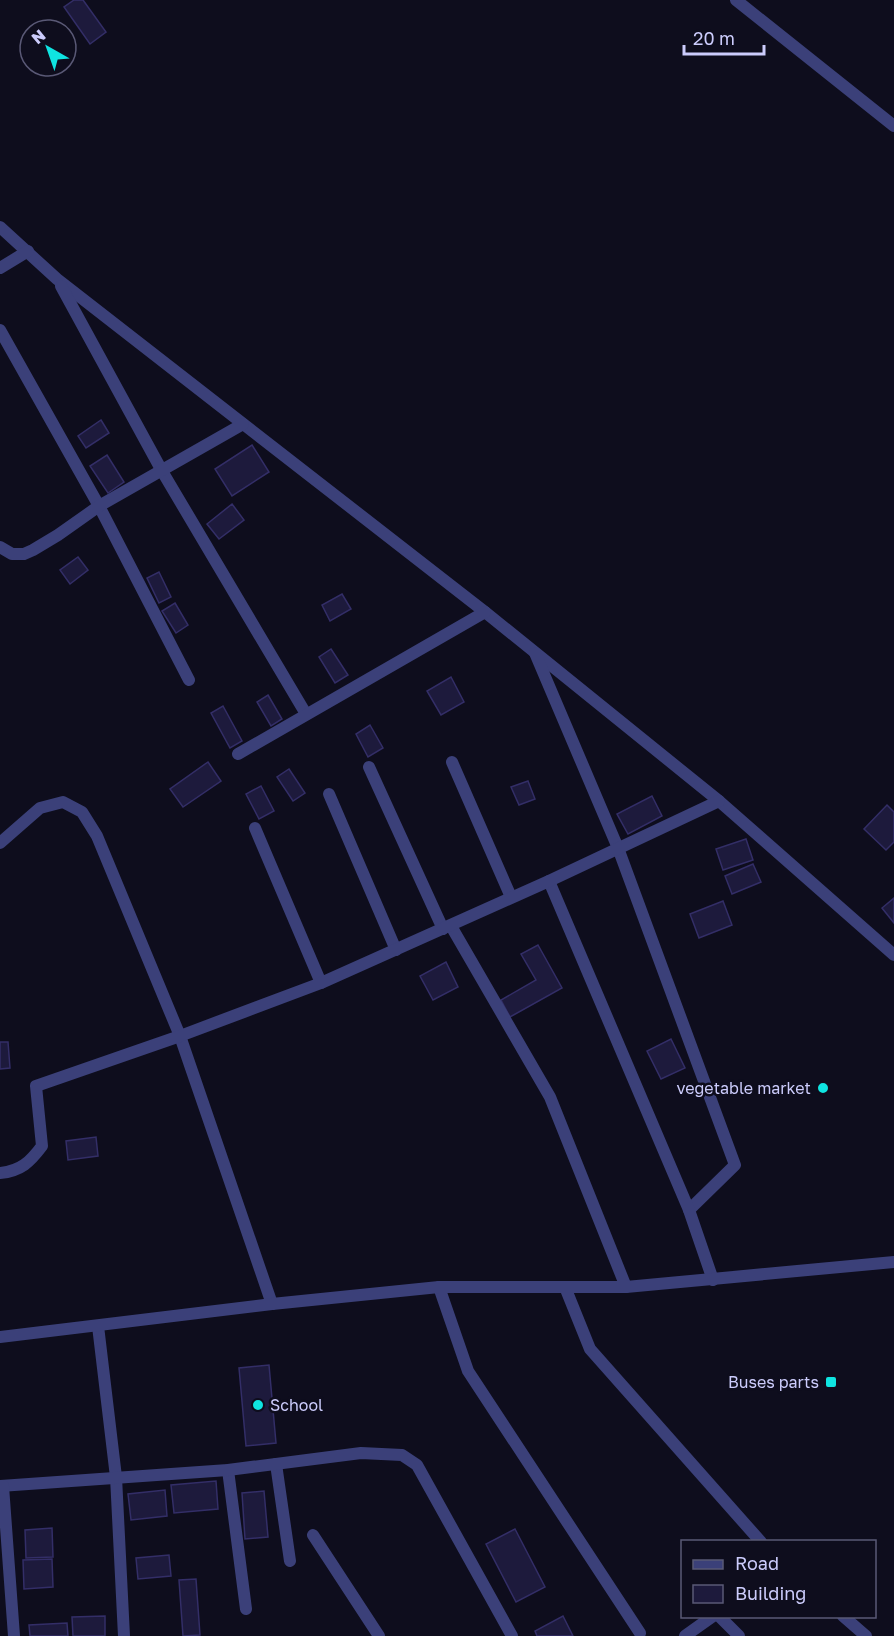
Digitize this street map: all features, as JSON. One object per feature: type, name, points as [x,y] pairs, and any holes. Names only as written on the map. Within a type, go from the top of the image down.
[{"type":"street","points":[[736,0],[894,126]]},
{"type":"street","points":[[0,227],[57,279],[485,612],[719,801],[894,955]]},
{"type":"street","points":[[0,268],[28,251]]},
{"type":"street","points":[[57,279],[162,471],[306,714]]},
{"type":"street","points":[[0,330],[99,506],[189,680]]},
{"type":"street","points":[[0,547],[12,554],[24,554],[58,535],[99,506],[243,424]]},
{"type":"street","points":[[238,754],[485,612]]},
{"type":"street","points":[[534,652],[618,848],[735,1165],[688,1210]]},
{"type":"street","points":[[453,762],[511,897]]},
{"type":"street","points":[[369,768],[447,928],[550,1097],[626,1287]]},
{"type":"street","points":[[330,794],[396,950]]},
{"type":"street","points":[[0,1173],[7,1173],[30,1162],[42,1146],[36,1086],[180,1036],[321,983],[447,928],[719,801]]},
{"type":"street","points":[[0,843],[40,808],[63,802],[82,813],[97,836],[180,1036],[272,1304]]},
{"type":"street","points":[[255,828],[321,983]]},
{"type":"street","points":[[549,881],[688,1210],[712,1280]]},
{"type":"street","points":[[0,1337],[272,1304],[439,1287],[626,1287],[894,1262]]},
{"type":"street","points":[[439,1287],[468,1371],[640,1633]]},
{"type":"street","points":[[565,1287],[590,1349],[759,1540]]},
{"type":"street","points":[[98,1326],[116,1477],[124,1636]]},
{"type":"street","points":[[14,1636],[2,1486],[228,1470],[361,1453],[402,1455],[417,1465],[512,1636]]},
{"type":"street","points":[[276,1464],[290,1561]]},
{"type":"street","points":[[228,1470],[246,1609]]},
{"type":"street","points":[[313,1535],[379,1636]]},
{"type":"street","points":[[685,1636],[712,1618]]},
{"type":"street","points":[[720,1618],[739,1636]]},
{"type":"street","points":[[844,1618],[866,1636]]},
{"type":"building","points":[[74,0],[83,0],[106,32],[90,44],[78,27],[78,18],[72,18],[64,7]]},
{"type":"building","points":[[101,420],[109,433],[86,448],[78,436]]},
{"type":"building","points":[[252,445],[269,472],[232,496],[215,469]]},
{"type":"building","points":[[107,455],[124,482],[108,493],[90,466]]},
{"type":"building","points":[[232,504],[244,520],[219,539],[207,524]]},
{"type":"building","points":[[78,557],[88,570],[70,584],[60,570]]},
{"type":"building","points":[[159,572],[171,597],[159,603],[147,578]]},
{"type":"building","points":[[342,594],[351,609],[330,621],[322,605]]},
{"type":"building","points":[[175,603],[188,625],[176,633],[162,611]]},
{"type":"building","points":[[331,649],[348,675],[335,683],[319,657]]},
{"type":"building","points":[[451,677],[464,702],[441,715],[427,691]]},
{"type":"building","points":[[268,695],[282,719],[271,726],[257,702]]},
{"type":"building","points":[[223,706],[242,741],[230,748],[211,713]]},
{"type":"building","points":[[370,725],[383,748],[368,757],[356,734]]},
{"type":"building","points":[[208,762],[221,781],[183,807],[170,789]]},
{"type":"building","points":[[289,769],[305,793],[293,801],[277,777]]},
{"type":"building","points":[[528,781],[535,799],[519,805],[511,787]]},
{"type":"building","points":[[261,786],[274,811],[259,819],[246,794]]},
{"type":"building","points":[[652,796],[662,816],[628,834],[617,814]]},
{"type":"building","points":[[887,805],[894,812],[894,842],[886,850],[864,829]]},
{"type":"building","points":[[746,839],[753,860],[723,870],[716,849]]},
{"type":"building","points":[[753,864],[761,882],[732,894],[725,876]]},
{"type":"building","points":[[894,898],[894,923],[882,908]]},
{"type":"building","points":[[723,901],[732,925],[699,938],[690,914]]},
{"type":"building","points":[[538,945],[562,988],[510,1017],[501,1000],[536,980],[521,954]]},
{"type":"building","points":[[446,962],[458,987],[433,1000],[420,976]]},
{"type":"building","points":[[671,1039],[685,1068],[661,1079],[647,1051]]},
{"type":"building","points":[[0,1042],[8,1042],[10,1068],[0,1069]]},
{"type":"building","points":[[96,1137],[98,1156],[68,1160],[66,1141]]},
{"type":"building","name":"School","points":[[269,1365],[276,1443],[246,1446],[239,1368]]},
{"type":"building","points":[[216,1481],[218,1509],[174,1513],[171,1485]]},
{"type":"building","points":[[165,1490],[167,1516],[131,1520],[128,1494]]},
{"type":"building","points":[[264,1491],[268,1537],[245,1539],[242,1493]]},
{"type":"building","points":[[52,1528],[53,1557],[26,1558],[25,1530]]},
{"type":"building","points":[[515,1529],[545,1587],[516,1602],[486,1544]]},
{"type":"building","points":[[169,1555],[171,1576],[138,1579],[136,1558]]},
{"type":"building","points":[[52,1559],[53,1587],[24,1589],[23,1560]]},
{"type":"building","points":[[196,1579],[200,1635],[183,1636],[179,1580]]},
{"type":"building","points":[[105,1616],[105,1636],[73,1636],[72,1617]]},
{"type":"building","points":[[563,1616],[573,1636],[537,1636],[535,1631]]},
{"type":"building","points":[[67,1623],[68,1636],[30,1636],[29,1625]]},
{"type":"place","name":"vegetable market","points":[[823,1088]]},
{"type":"place","name":"Buses parts","points":[[831,1382]]},
{"type":"place","name":"School","points":[[258,1405]]}]
